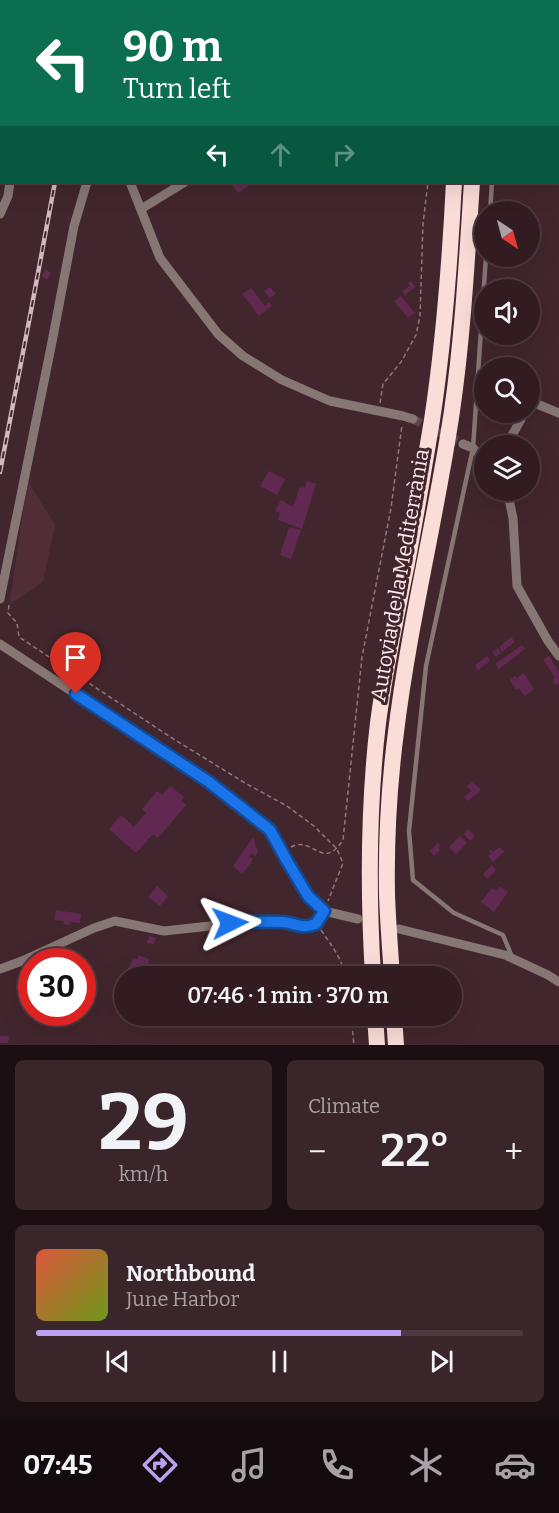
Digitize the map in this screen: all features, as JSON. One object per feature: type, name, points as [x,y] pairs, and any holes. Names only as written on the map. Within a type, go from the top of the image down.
[{"type":"highway","name":"Autovia de la Mediterrània","points":[[372,966],[370,822],[378,725],[392,634],[432,419],[448,278],[454,183]]},
{"type":"highway","name":"Autovia de la Mediterrània","points":[[391,966],[387,898],[388,825],[396,732],[453,400],[466,292],[472,183]]},
{"type":"highway","points":[[376,1026],[377,1045]]},
{"type":"highway","points":[[395,1026],[396,1045]]},
{"type":"street","points":[[0,214],[8,195],[10,183]]},
{"type":"street","points":[[4,602],[74,226],[87,183]]},
{"type":"street","points":[[130,183],[160,258],[218,334],[243,356],[282,380],[330,401],[408,418]]},
{"type":"street","points":[[141,209],[183,183]]},
{"type":"street","points":[[540,405],[559,413]]},
{"type":"street","points":[[463,444],[473,448]]},
{"type":"street","points":[[509,501],[513,518],[517,586],[559,656]]},
{"type":"street","points":[[0,644],[209,782],[270,830],[308,896],[324,911],[358,919]]},
{"type":"street","points":[[0,969],[115,921],[164,931],[247,922],[285,922],[306,927],[316,924],[324,911]]},
{"type":"street","points":[[399,929],[505,955],[559,982]]},
{"type":"lane","points":[[491,201],[492,183]]},
{"type":"lane","points":[[485,267],[473,448],[426,666],[409,831],[413,880],[454,913],[503,935],[513,959]]},
{"type":"path","points":[[379,411],[383,384],[401,362],[416,335],[420,316],[423,224],[428,183]]},
{"type":"path","points":[[283,853],[297,844],[328,854],[337,849],[343,840],[362,657],[408,418]]},
{"type":"path","points":[[4,602],[8,613],[17,623],[19,637],[172,738],[287,806],[314,826],[337,849],[343,863],[324,911]]},
{"type":"path","points":[[316,924],[344,966]]},
{"type":"path","points":[[352,1026],[354,1045]]},
{"type":"shaded area","points":[[28,481],[55,525],[43,582],[9,605]]},
{"type":"building","points":[[231,183],[246,183],[248,186],[238,193]]},
{"type":"building","points":[[46,269],[51,273],[47,280],[42,276]]},
{"type":"building","points":[[411,281],[415,287],[405,295],[402,291],[410,286],[408,283]]},
{"type":"building","points":[[270,287],[276,294],[270,298],[264,291]]},
{"type":"building","points":[[251,288],[265,306],[269,302],[272,306],[259,316],[242,294]]},
{"type":"building","points":[[401,296],[415,313],[408,318],[394,301]]},
{"type":"building","points":[[269,471],[285,479],[277,495],[260,486]]},
{"type":"building","points":[[307,481],[316,484],[302,529],[278,520],[280,513],[275,511],[281,500],[293,507],[300,487],[305,488]]},
{"type":"building","points":[[289,527],[301,530],[291,559],[280,555]]},
{"type":"building","points":[[511,637],[515,642],[502,652],[499,647]]},
{"type":"building","points":[[522,645],[525,649],[499,669],[495,664]]},
{"type":"building","points":[[498,648],[501,653],[496,657],[492,652]]},
{"type":"building","points":[[487,656],[490,661],[478,670],[475,665]]},
{"type":"building","points":[[549,656],[559,672],[559,682],[556,685],[552,681],[555,678],[543,659]]},
{"type":"building","points":[[524,673],[534,689],[525,696],[519,688],[516,690],[510,680]]},
{"type":"building","points":[[472,781],[481,790],[468,801],[464,797],[471,791],[467,786]]},
{"type":"building","points":[[170,786],[184,797],[181,801],[186,805],[158,838],[153,834],[136,853],[109,829],[121,815],[134,827],[146,813],[142,809],[157,791],[162,795]]},
{"type":"building","points":[[468,829],[475,836],[470,841],[464,834]]},
{"type":"building","points":[[460,836],[467,843],[456,854],[449,847]]},
{"type":"building","points":[[253,837],[258,852],[255,856],[252,853],[249,856],[253,859],[252,863],[242,874],[233,866]]},
{"type":"building","points":[[438,843],[440,850],[434,856],[430,851]]},
{"type":"building","points":[[500,847],[504,852],[493,862],[488,856],[491,854],[489,851],[493,852]]},
{"type":"building","points":[[492,865],[496,870],[487,879],[483,874]]},
{"type":"building","points":[[157,886],[168,896],[160,906],[148,897]]},
{"type":"building","points":[[499,886],[508,892],[494,912],[481,902],[492,888],[496,891]]},
{"type":"building","points":[[56,910],[81,914],[80,923],[70,922],[69,925],[63,924],[64,921],[54,920]]},
{"type":"building","points":[[149,936],[156,938],[154,944],[147,943]]},
{"type":"building","points":[[139,955],[149,959],[148,963],[152,964],[151,966],[130,966],[133,958],[137,959]]},
{"type":"building","points":[[0,1036],[9,1036],[8,1043],[0,1043]]},
{"type":"tunnel","points":[[413,419],[463,444]]},
{"type":"railway","points":[[0,472],[55,183]]},
{"type":"route","points":[[76,694],[209,782],[270,830],[308,896],[324,911],[316,924],[306,927],[285,922],[230,923]]}]
